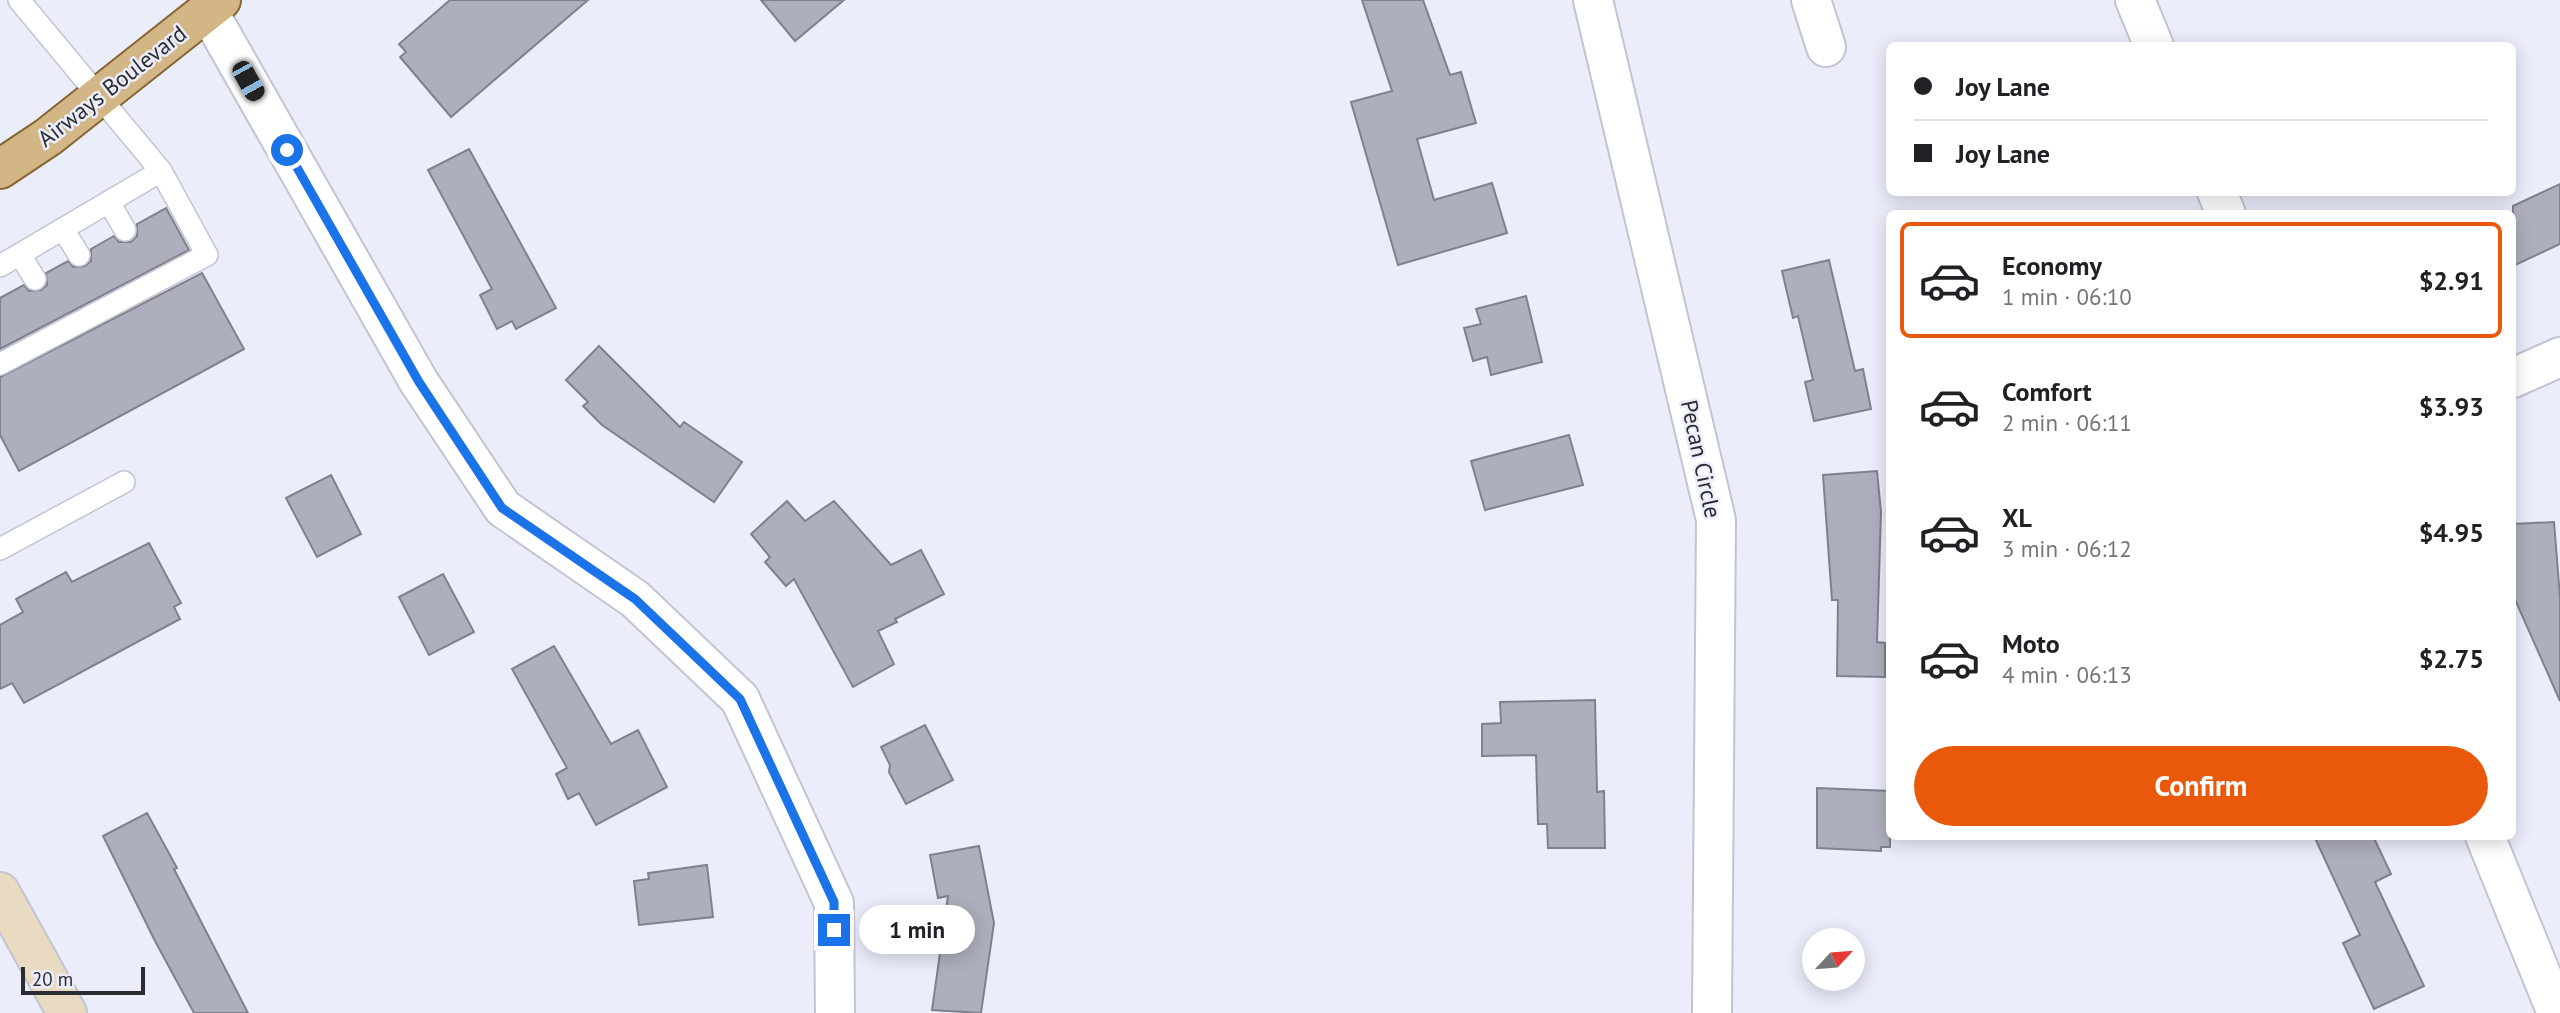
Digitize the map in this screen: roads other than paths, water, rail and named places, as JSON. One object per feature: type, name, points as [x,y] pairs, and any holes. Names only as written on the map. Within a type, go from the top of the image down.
[{"type":"main road","name":"Airways Boulevard","points":[[0,169],[25,154],[99,98],[209,4]]},
{"type":"main road","points":[[0,892],[67,1013]]},
{"type":"street","name":"Pecan Circle","points":[[1593,0],[1716,520],[1712,1013]]},
{"type":"street","points":[[1811,0],[1826,47]]},
{"type":"street","points":[[2135,0],[2152,42]]},
{"type":"street","points":[[209,4],[419,382],[502,508],[635,599],[740,699],[834,902],[835,1013]]},
{"type":"street","points":[[2516,377],[2560,357]]},
{"type":"street","points":[[2487,840],[2557,1009]]},
{"type":"lane","points":[[5,357],[153,276],[206,255],[162,170],[19,0]]},
{"type":"lane","points":[[0,267],[162,170]]},
{"type":"lane","points":[[110,202],[125,230]]},
{"type":"lane","points":[[63,229],[79,256]]},
{"type":"lane","points":[[20,255],[35,279]]},
{"type":"lane","points":[[0,549],[124,482]]}]
